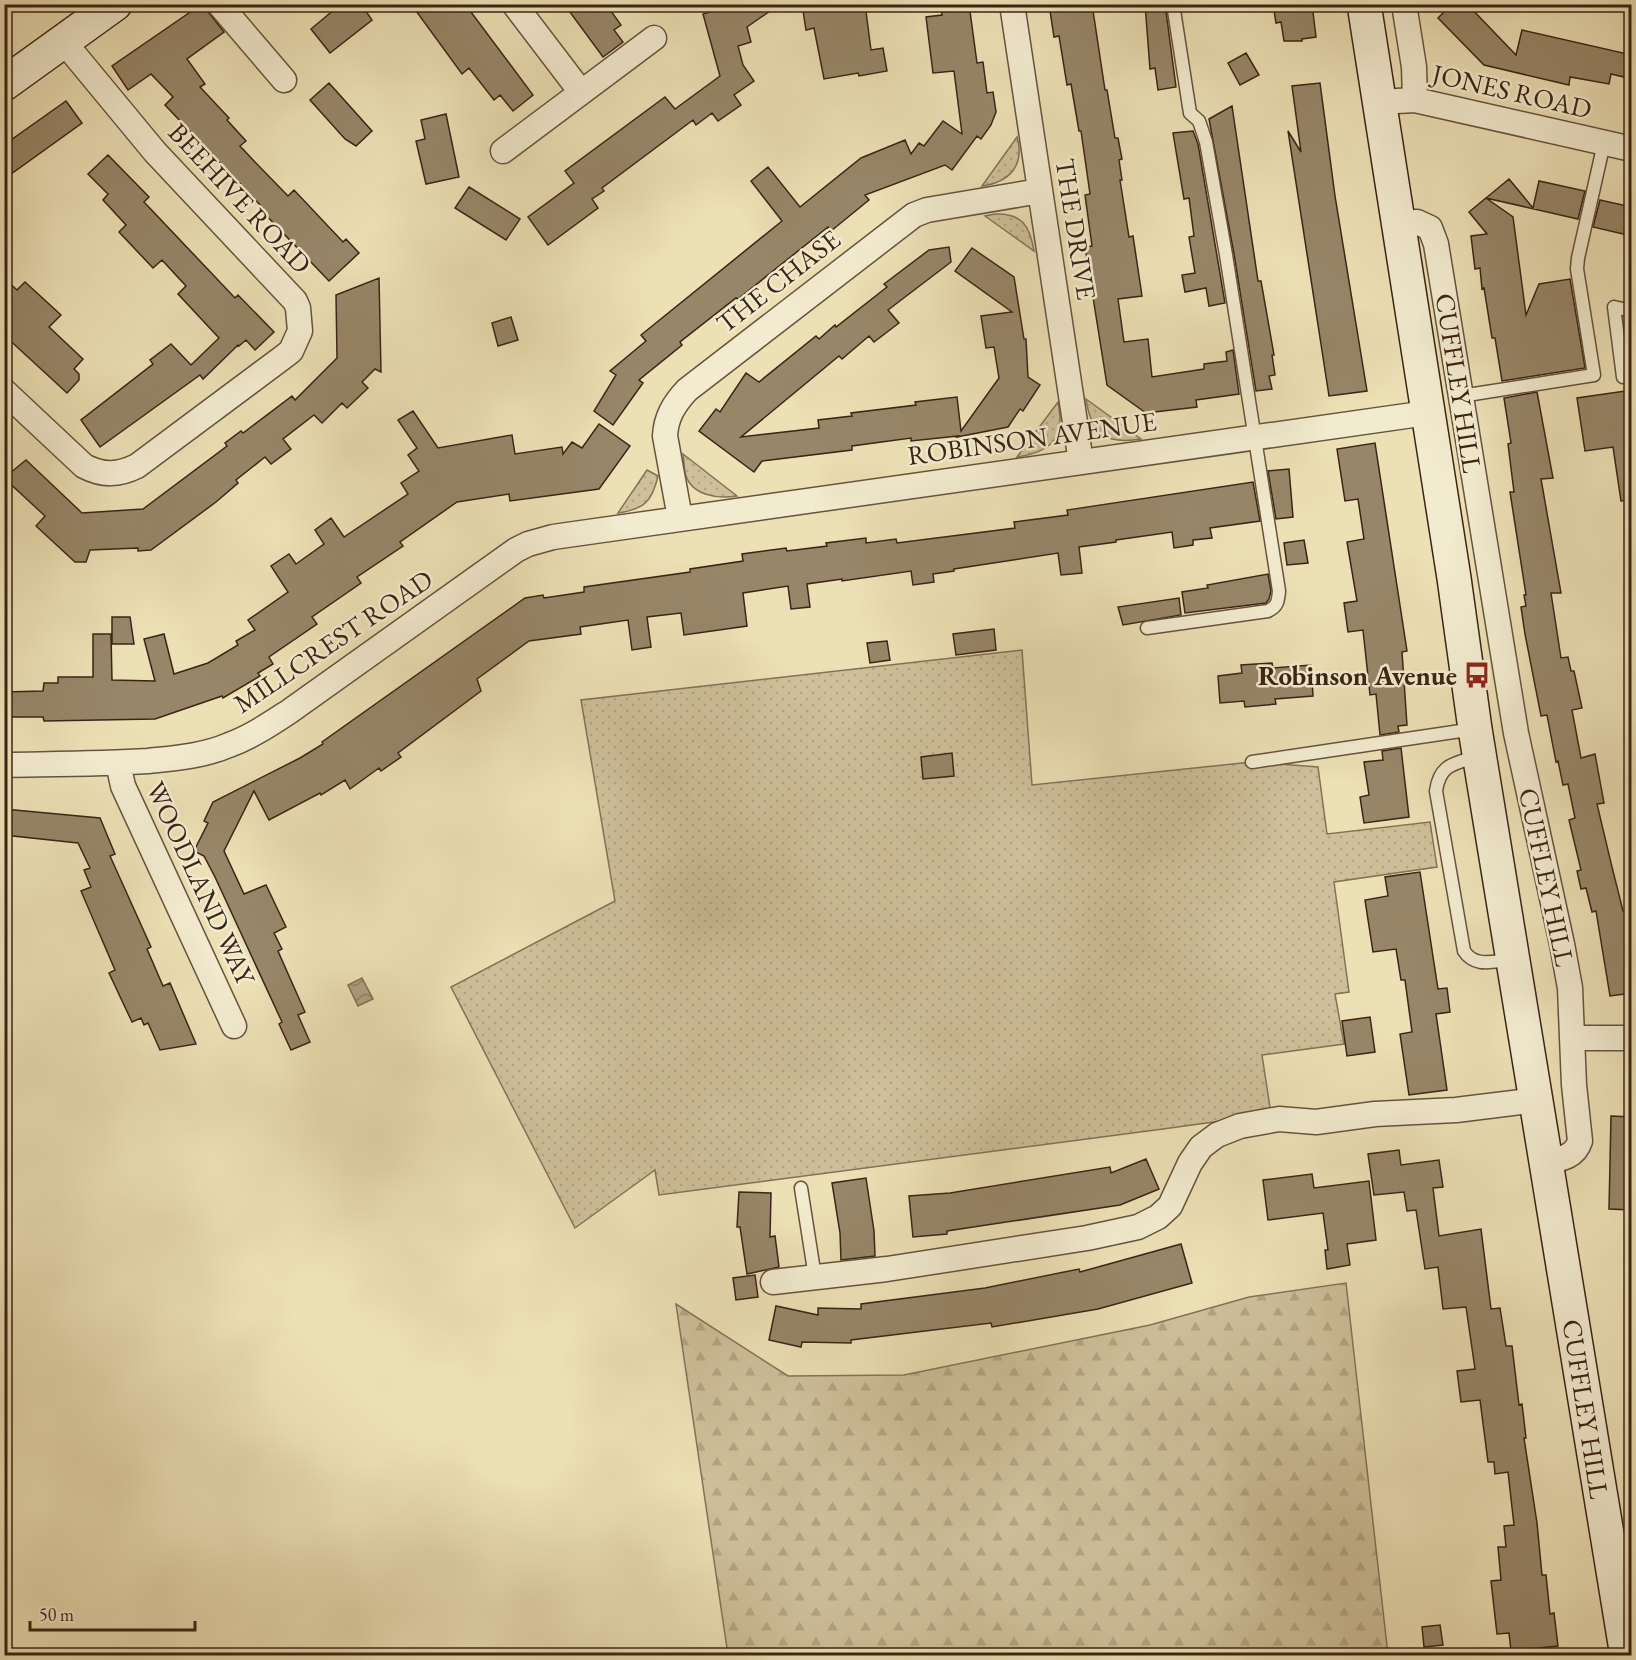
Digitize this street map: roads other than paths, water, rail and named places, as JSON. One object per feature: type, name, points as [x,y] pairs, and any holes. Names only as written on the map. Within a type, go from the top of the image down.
[{"type":"main road","points":[[4,84],[115,4]]},
{"type":"main road","name":"CUFFLEY HILL","points":[[1364,4],[1454,579],[1477,742],[1546,1162],[1626,1610],[1627,1656]]},
{"type":"street","points":[[219,4],[284,80]]},
{"type":"street","points":[[514,4],[582,92]]},
{"type":"street","name":"THE DRIVE","points":[[1012,4],[1081,462]]},
{"type":"street","points":[[1404,4],[1414,67],[1415,100]]},
{"type":"street","points":[[502,151],[654,38]]},
{"type":"street","name":"BEEHIVE ROAD","points":[[4,391],[84,466],[93,471],[115,474],[137,466],[282,358],[291,351],[300,331],[298,308],[288,292],[155,152],[64,42]]},
{"type":"street","name":"JONES ROAD","points":[[1379,102],[1415,100],[1632,149]]},
{"type":"street","name":"THE CHASE","points":[[680,518],[665,425],[675,403],[687,390],[914,214],[1040,191]]},
{"type":"street","name":"CUFFLEY HILL","points":[[1398,222],[1417,222],[1430,228],[1436,244],[1516,733],[1563,944],[1569,988],[1574,1085],[1580,1141],[1572,1154],[1562,1159],[1546,1162]]},
{"type":"street","name":"ROBINSON AVENUE","points":[[680,518],[1427,413]]},
{"type":"street","name":"MILLCREST ROAD","points":[[4,765],[118,763],[174,759],[229,746],[254,734],[290,711],[516,550],[553,537],[680,518]]},
{"type":"street","points":[[1454,579],[1490,573]]},
{"type":"street","name":"WOODLAND WAY","points":[[118,763],[123,786],[234,1026]]},
{"type":"street","points":[[1572,1038],[1632,1038]]},
{"type":"street","points":[[773,1282],[887,1269],[1087,1238],[1138,1227],[1158,1217],[1170,1206],[1190,1162],[1201,1147],[1217,1135],[1240,1126],[1279,1119],[1316,1122],[1375,1114],[1456,1110],[1537,1100]]},
{"type":"lane","points":[[1147,628],[1268,611],[1275,608],[1279,591],[1206,141],[1199,121],[1190,113],[1173,4]]},
{"type":"lane","points":[[1461,396],[1594,375],[1577,269],[1604,143]]},
{"type":"lane","points":[[1623,377],[1614,307],[1632,311]]},
{"type":"lane","points":[[1252,762],[1477,742]]},
{"type":"lane","points":[[1477,742],[1438,777],[1436,791],[1464,951],[1468,958],[1476,963],[1514,960]]},
{"type":"lane","points":[[801,1188],[815,1277]]},
{"type":"water","points":[[362,978],[373,999],[358,1006],[348,985]]},
{"type":"place","name":"Robinson Avenue","points":[[1477,675]]}]
